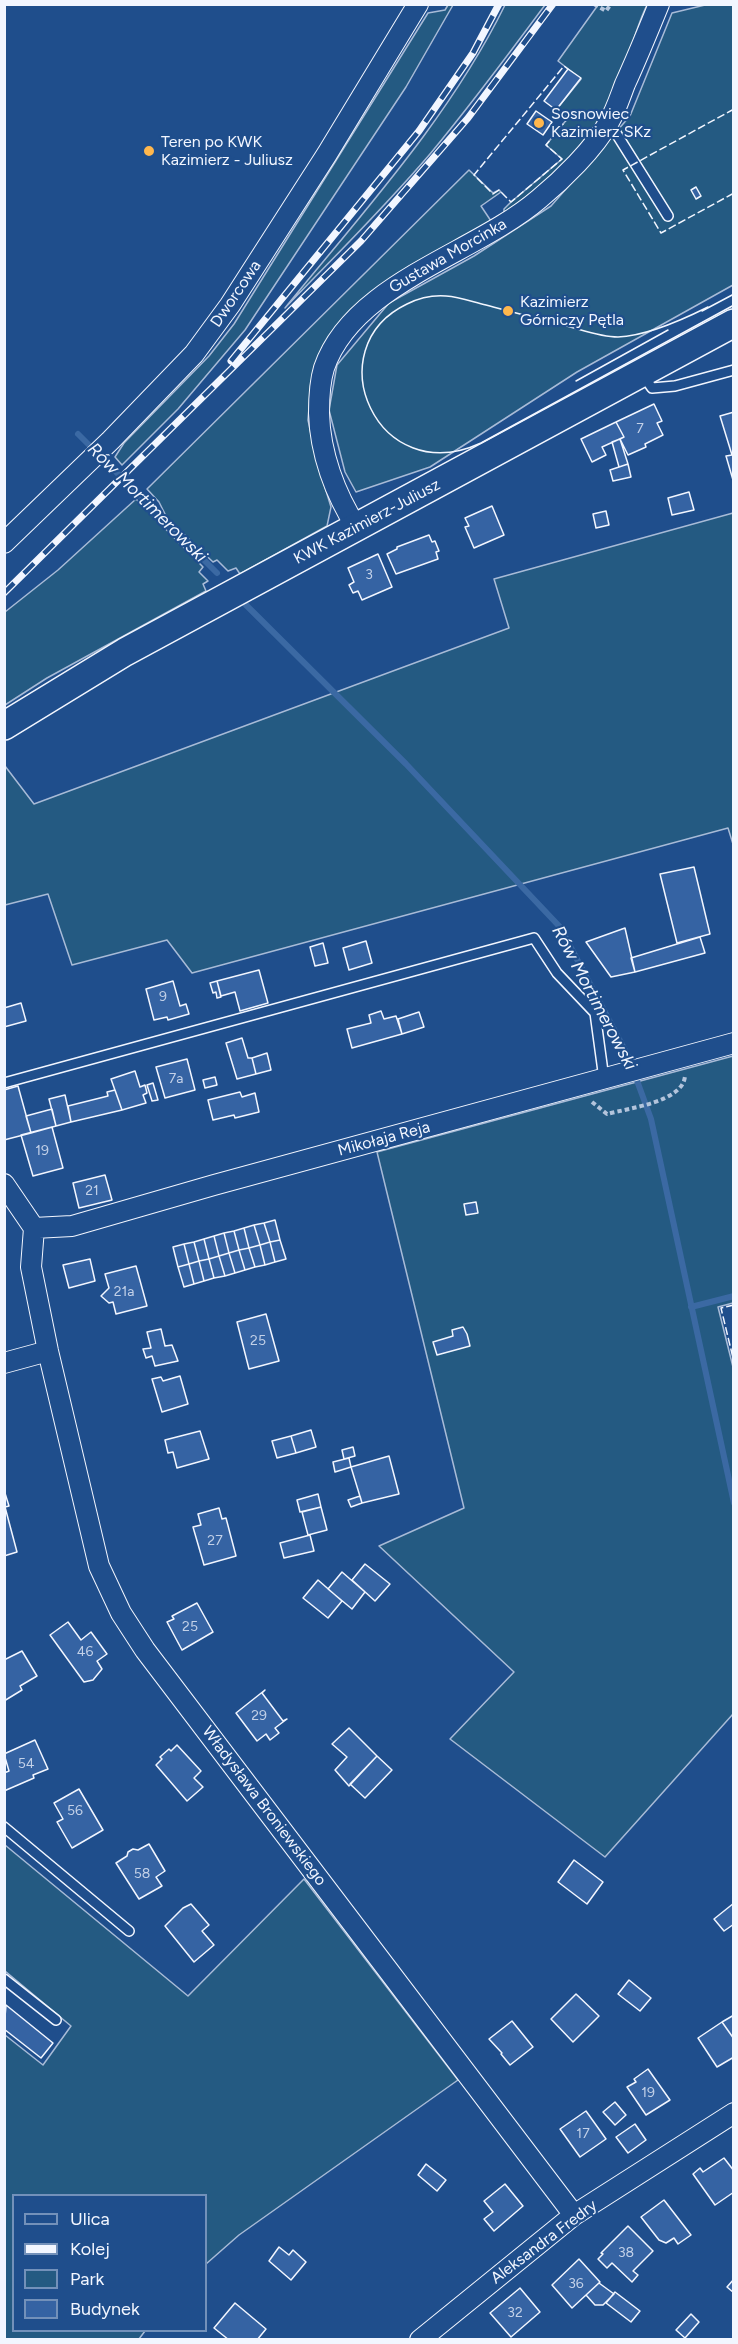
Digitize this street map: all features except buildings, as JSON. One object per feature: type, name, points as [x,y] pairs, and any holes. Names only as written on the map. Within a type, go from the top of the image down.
[{"type":"street","name":"Dworcowa","points":[[4,543],[111,440],[194,354],[230,305],[327,154],[418,4]]},
{"type":"street","name":"Gustawa Morcinka","points":[[357,528],[339,496],[320,438],[319,402],[324,369],[336,343],[357,317],[387,292],[496,231],[539,199],[586,152],[609,122],[659,4]]},
{"type":"street","name":"KWK Kazimierz-Juliusz","points":[[4,726],[124,652],[734,323]]},
{"type":"street","name":"Mikołaja Reja","points":[[34,1228],[72,1226],[734,1043]]},
{"type":"street","points":[[4,1184],[34,1228]]},
{"type":"street","name":"Władysława Broniewskiego","points":[[34,1228],[31,1267],[48,1351],[99,1566],[121,1613],[159,1668],[574,2215]]},
{"type":"street","points":[[4,1363],[48,1351]]},
{"type":"street","name":"Aleksandra Fredry","points":[[420,2340],[574,2215],[734,2113]]},
{"type":"lane","points":[[609,122],[668,216]]},
{"type":"lane","points":[[642,373],[652,388],[675,386],[734,370]]},
{"type":"lane","points":[[4,1083],[534,938],[557,973],[595,1013],[607,1078]]},
{"type":"lane","points":[[4,1827],[129,1931]]},
{"type":"lane","points":[[4,1979],[56,2020]]},
{"type":"path","points":[[594,4],[606,11],[610,6]]},
{"type":"path","points":[[607,1114],[668,1098]]},
{"type":"green space","points":[[448,5],[453,5],[406,87],[245,330],[178,409],[122,465],[115,457],[124,443],[209,356],[234,324],[428,13],[445,10]]},
{"type":"green space","points":[[505,5],[545,5],[474,99],[413,174],[285,308],[375,199],[432,125],[459,86]]},
{"type":"green space","points":[[598,5],[647,5],[622,74],[601,117],[574,152],[542,184],[504,213],[504,209],[511,202],[562,159],[546,145],[568,118],[556,110],[581,79],[558,61]]},
{"type":"green space","points":[[705,5],[733,5],[733,285],[577,372],[430,467],[356,492],[345,472],[329,410],[337,365],[389,303],[474,256],[551,206],[630,116],[672,13]]},
{"type":"green space","points":[[469,170],[493,193],[499,190],[501,192],[481,206],[491,221],[408,267],[382,285],[315,364],[308,420],[316,458],[331,507],[327,526],[240,574],[236,568],[228,571],[217,560],[213,562],[167,518],[159,502],[147,489]]},
{"type":"green space","points":[[136,499],[203,567],[199,572],[208,581],[203,584],[206,591],[47,678],[5,705],[5,612],[58,570]]},
{"type":"green space","points":[[733,513],[733,844],[728,828],[192,973],[167,940],[72,965],[48,894],[5,905],[5,766],[34,804],[509,628],[494,579]]},
{"type":"green space","points":[[733,1056],[733,1303],[718,1307],[734,1371],[733,1714],[605,1857],[450,1739],[514,1672],[379,1546],[464,1508],[377,1152]]},
{"type":"green space","points":[[5,1845],[188,1996],[304,1879],[458,2080],[239,2235],[207,2263],[207,2194],[12,2194],[12,2332],[144,2332],[139,2339],[5,2339],[5,2035],[43,2065],[71,2026],[5,1971]]},
{"type":"waterway","name":"Rów Mortimerowski","points":[[78,434],[217,573]]},
{"type":"waterway","name":"Rów Mortimerowski","points":[[246,605],[406,764],[560,927],[628,1056],[651,1119],[734,1503]]},
{"type":"waterway","points":[[691,1307],[734,1296]]},
{"type":"tram line","points":[[702,311],[734,294]]},
{"type":"tram line","points":[[708,307],[676,322],[618,337],[596,334],[456,297],[426,297],[407,304],[380,325],[365,351],[363,380],[370,408],[388,432],[413,448],[444,453],[481,443],[734,305]]},
{"type":"tram line","points":[[576,381],[668,330]]},
{"type":"railway","points":[[231,361],[419,131],[473,53],[499,4]]},
{"type":"railway","points":[[4,593],[361,241],[468,118],[553,4]]},
{"type":"fence","points":[[556,110],[568,118],[546,145],[562,159],[511,202],[499,190],[493,194],[474,175],[564,66],[568,69]]},
{"type":"fence","points":[[734,109],[623,170],[661,233],[734,193]]},
{"type":"fence","points":[[734,1305],[721,1308],[734,1362]]},
{"type":"place","name":"Sosnowiec Kazimierz SKz","points":[[539,123]]},
{"type":"place","name":"Teren po KWK Kazimierz - Juliusz","points":[[149,151]]},
{"type":"place","name":"Kazimierz Górniczy Pętla","points":[[508,311]]}]
